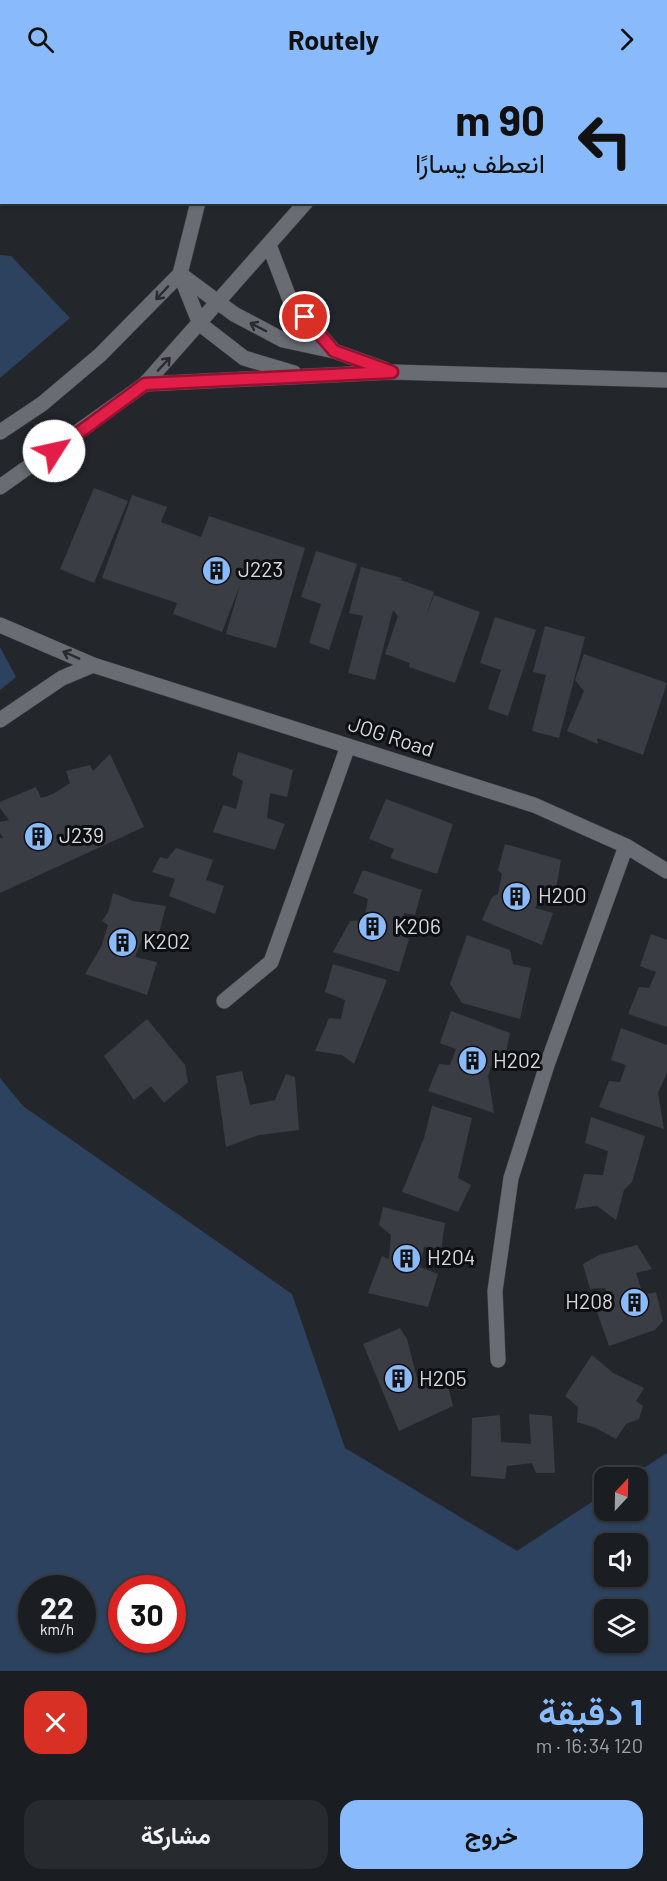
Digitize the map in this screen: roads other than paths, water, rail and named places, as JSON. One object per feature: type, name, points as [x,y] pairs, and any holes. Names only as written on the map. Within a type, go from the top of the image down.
[{"type":"street","points":[[0,432],[42,404],[100,355],[180,274],[198,204]]},
{"type":"street","points":[[0,487],[145,384],[304,204]]},
{"type":"street","points":[[269,245],[290,300],[334,351]]},
{"type":"street","points":[[180,274],[234,314],[283,340],[334,351],[392,372]]},
{"type":"street","points":[[180,274],[200,324],[244,358],[306,376]]},
{"type":"street","points":[[145,384],[392,372],[667,380]]},
{"type":"street","name":"JOG Road","points":[[0,625],[93,665],[534,805],[626,846],[667,871]]},
{"type":"street","points":[[0,720],[62,678],[93,665]]},
{"type":"street","points":[[224,1000],[271,962],[348,746]]},
{"type":"street","points":[[498,1360],[495,1291],[511,1178],[547,1065],[626,846]]},
{"type":"place","name":"J223","points":[[217,570]]},
{"type":"place","name":"J239","points":[[38,836]]},
{"type":"place","name":"H200","points":[[517,896]]},
{"type":"place","name":"K206","points":[[373,927]]},
{"type":"place","name":"K202","points":[[122,942]]},
{"type":"place","name":"H202","points":[[472,1061]]},
{"type":"place","name":"H204","points":[[406,1258]]},
{"type":"place","name":"H208","points":[[634,1302]]},
{"type":"place","name":"H205","points":[[398,1379]]}]
